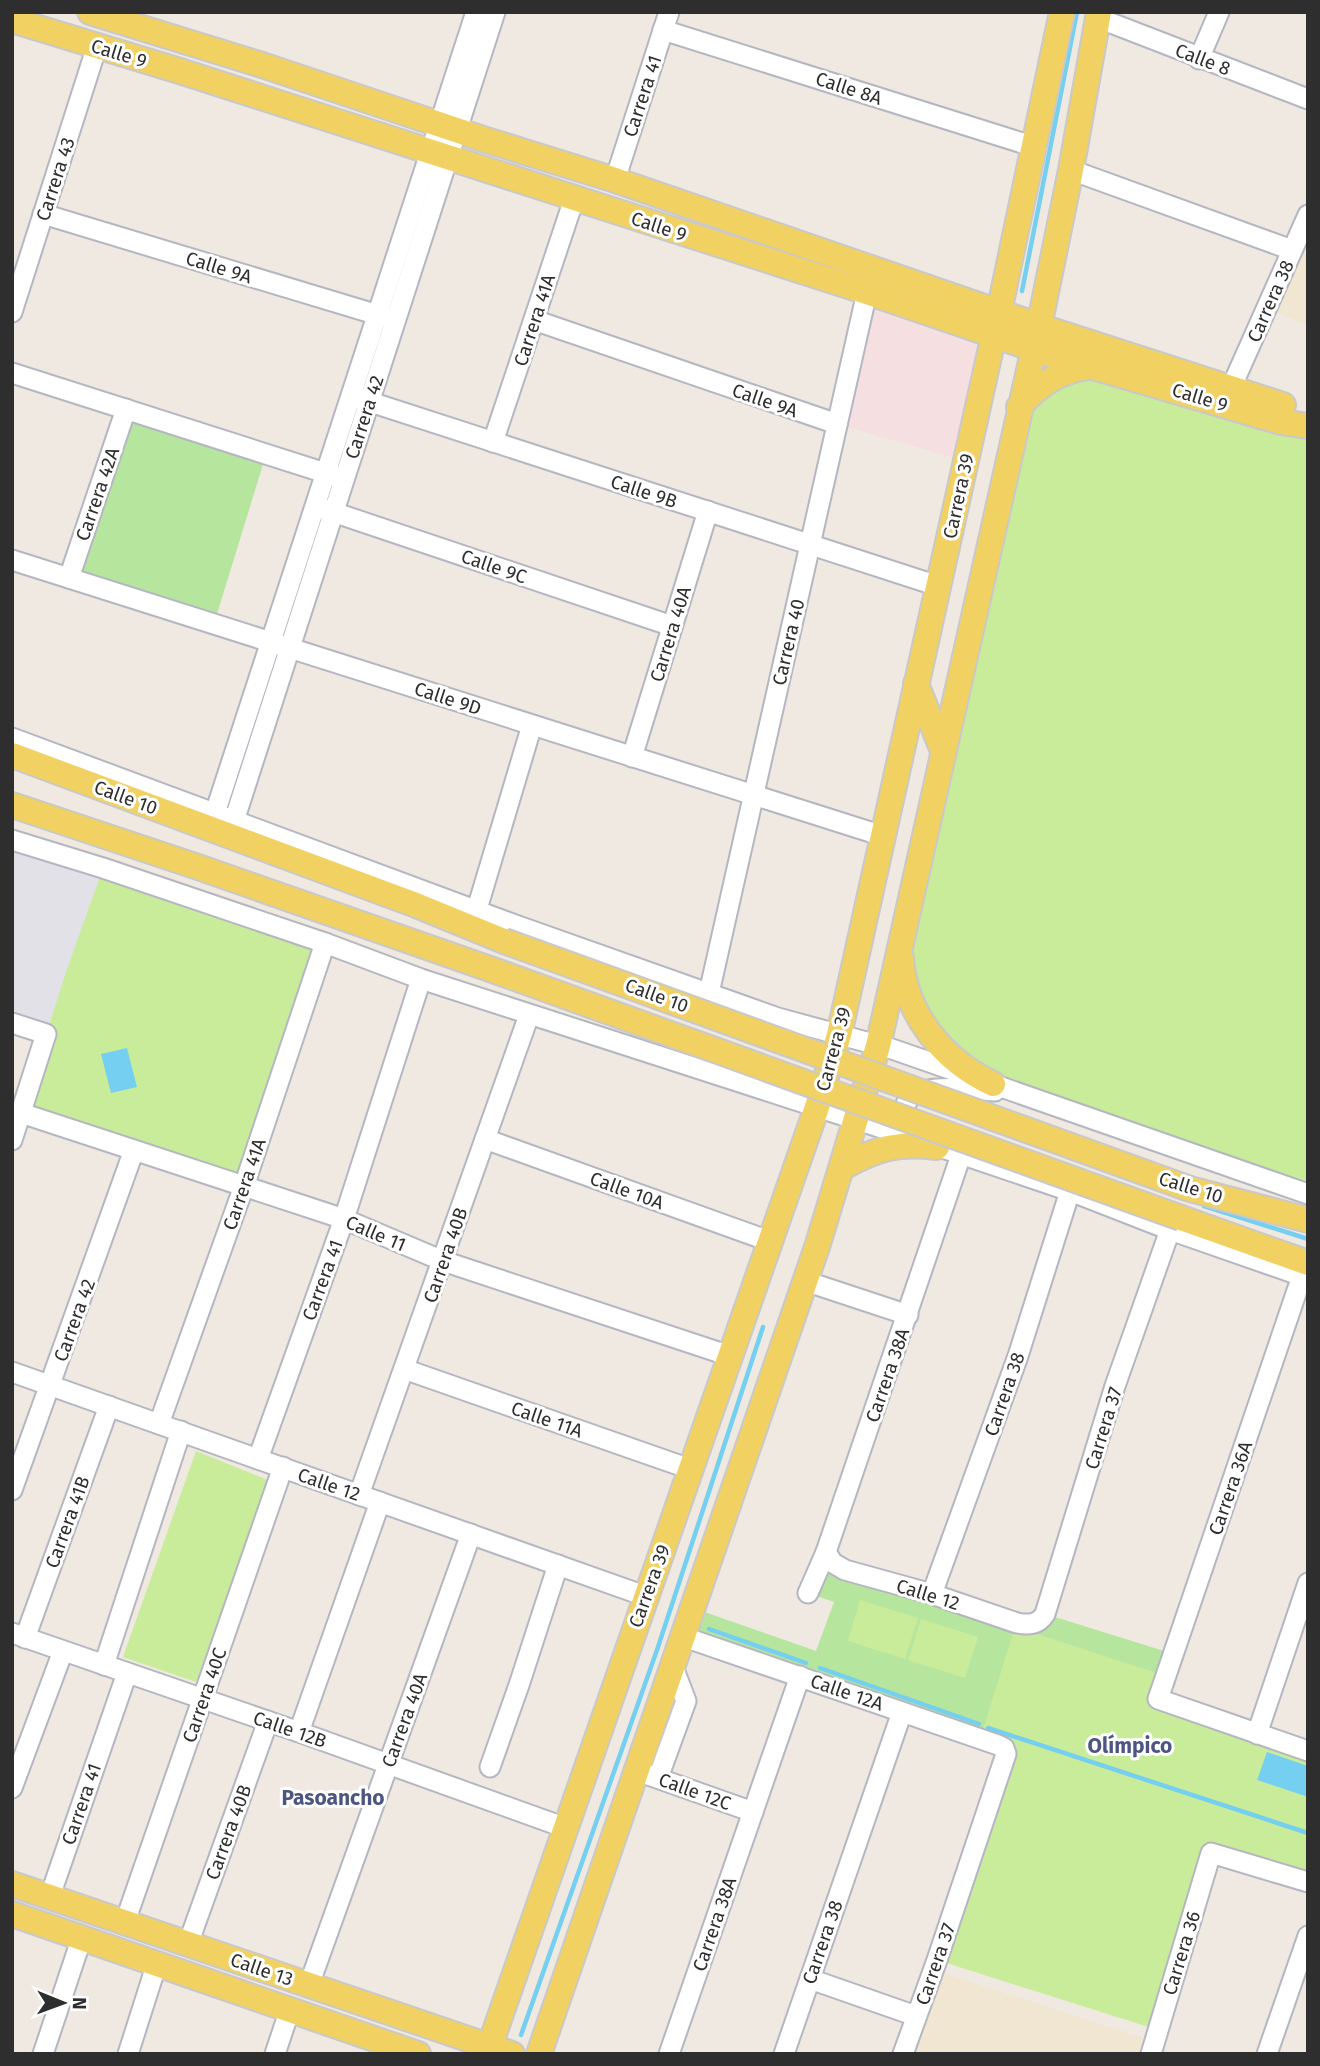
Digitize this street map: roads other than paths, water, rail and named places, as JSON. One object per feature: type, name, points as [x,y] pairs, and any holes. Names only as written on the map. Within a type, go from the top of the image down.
[{"type":"main road","name":"Calle 9","points":[[90,12],[615,180],[1036,337],[1308,410]]},
{"type":"main road","name":"Carrera 39","points":[[497,2051],[566,1828],[817,1107],[839,1035],[997,323],[1062,12]]},
{"type":"main road","name":"Carrera 39","points":[[539,2054],[648,1774],[673,1667],[843,1167],[878,1046],[1036,337],[1071,170],[1098,15]]},
{"type":"main road","name":"Calle 9","points":[[12,20],[183,72],[867,292],[997,323]]},
{"type":"main road","points":[[183,72],[235,57]]},
{"type":"main road","points":[[262,65],[297,109]]},
{"type":"main road","name":"Calle 9","points":[[1036,337],[1095,366],[1281,422],[1308,426]]},
{"type":"main road","points":[[1019,408],[1034,391],[1052,377],[1073,369],[1095,366]]},
{"type":"main road","points":[[916,684],[943,751]]},
{"type":"main road","name":"Calle 10","points":[[12,755],[419,897],[504,941],[1190,1189],[1308,1220]]},
{"type":"main road","name":"Calle 10","points":[[16,821],[362,939],[419,945],[1180,1228],[1239,1239],[1301,1272]]},
{"type":"main road","points":[[900,944],[902,975],[922,1022],[952,1059],[971,1074],[1005,1088]]},
{"type":"main road","points":[[817,1107],[844,1104],[856,1097],[870,1075]]},
{"type":"main road","points":[[843,1167],[870,1152],[892,1146],[928,1143]]},
{"type":"main road","points":[[1281,1212],[1308,1207]]},
{"type":"main road","name":"Calle 13","points":[[12,1884],[497,2051]]},
{"type":"main road","name":"Calle 13","points":[[12,1913],[290,2008],[378,2047],[418,2054]]},
{"type":"main road","points":[[551,2020],[551,2035],[558,2054]]},
{"type":"street","name":"Carrera 42","points":[[449,128],[476,12]]},
{"type":"street","name":"Carrera 42","points":[[215,813],[271,642],[324,509],[439,155],[495,12]]},
{"type":"street","points":[[1199,59],[1219,12]]},
{"type":"street","name":"Calle 8","points":[[1098,15],[1199,59],[1308,99]]},
{"type":"street","name":"Calle 8A","points":[[666,21],[1035,147]]},
{"type":"street","name":"Carrera 41","points":[[615,180],[666,21]]},
{"type":"street","name":"Carrera 43","points":[[12,312],[97,46]]},
{"type":"street","points":[[1071,170],[1292,250]]},
{"type":"street","name":"Carrera 41A","points":[[493,442],[574,199]]},
{"type":"street","name":"Calle 9A","points":[[43,214],[386,317]]},
{"type":"street","name":"Carrera 38","points":[[1231,388],[1308,215]]},
{"type":"street","name":"Carrera 40","points":[[709,993],[867,292]]},
{"type":"street","name":"Calle 9A","points":[[534,320],[837,424]]},
{"type":"street","points":[[12,373],[335,476]]},
{"type":"street","name":"Calle 9B","points":[[360,399],[938,586]]},
{"type":"street","name":"Carrera 42A","points":[[69,578],[126,409]]},
{"type":"street","name":"Carrera 42","points":[[234,821],[290,648],[324,509]]},
{"type":"street","name":"Calle 9C","points":[[324,509],[672,626]]},
{"type":"street","name":"Carrera 40A","points":[[632,757],[708,512]]},
{"type":"street","name":"Calle 9D","points":[[12,560],[883,836]]},
{"type":"street","points":[[477,909],[533,725]]},
{"type":"street","name":"Calle 10","points":[[12,738],[215,813],[419,897],[477,909],[778,1018],[878,1046],[1005,1088],[1308,1194]]},
{"type":"street","name":"Calle 10","points":[[16,821],[103,868],[325,943],[421,979],[928,1143],[1301,1272]]},
{"type":"street","name":"Carrera 41A","points":[[159,1424],[244,1186],[325,943]]},
{"type":"street","name":"Carrera 41","points":[[258,1459],[344,1219],[421,979]]},
{"type":"street","name":"Carrera 40B","points":[[359,1495],[528,1015]]},
{"type":"street","points":[[748,1084],[768,1084],[781,1080],[791,1072],[797,1060],[798,1046],[794,1034],[778,1018]]},
{"type":"street","points":[[12,1023],[46,1034],[12,1140]]},
{"type":"street","points":[[928,1143],[909,1126],[905,1111],[908,1100],[917,1092],[936,1089],[1005,1088]]},
{"type":"street","name":"Calle 11","points":[[22,1113],[344,1219],[443,1261],[730,1356]]},
{"type":"street","name":"Calle 10A","points":[[485,1139],[769,1241]]},
{"type":"street","name":"Carrera 42","points":[[12,1490],[134,1150]]},
{"type":"street","name":"Carrera 38A","points":[[808,1592],[826,1552],[961,1155]]},
{"type":"street","name":"Carrera 38","points":[[932,1594],[1018,1356],[1070,1191]]},
{"type":"street","name":"Carrera 37","points":[[1036,1623],[1045,1614],[1115,1386],[1180,1228]]},
{"type":"street","name":"Carrera 36A","points":[[1257,1734],[1158,1699],[1301,1272]]},
{"type":"street","points":[[805,1281],[908,1315]]},
{"type":"street","name":"Calle 11A","points":[[404,1369],[690,1469]]},
{"type":"street","name":"Calle 12","points":[[12,1372],[645,1596]]},
{"type":"street","name":"Carrera 41B","points":[[19,1635],[108,1406]]},
{"type":"street","points":[[104,1665],[181,1432]]},
{"type":"street","name":"Carrera 40C","points":[[125,1922],[283,1468]]},
{"type":"street","points":[[299,1732],[380,1502]]},
{"type":"street","name":"Carrera 40A","points":[[309,1985],[471,1534]]},
{"type":"street","name":"Calle 12","points":[[826,1552],[833,1563],[845,1570],[932,1594],[1017,1622],[1028,1625],[1036,1623]]},
{"type":"street","points":[[490,1767],[558,1565]]},
{"type":"street","points":[[1308,1583],[1257,1734],[1308,1751]]},
{"type":"street","name":"Calle 12B","points":[[19,1635],[566,1828]]},
{"type":"street","name":"Calle 12A","points":[[684,1637],[998,1745],[1004,1748],[1006,1754]]},
{"type":"street","points":[[12,1788],[63,1651]]},
{"type":"street","name":"Carrera 41","points":[[50,1896],[127,1673]]},
{"type":"street","name":"Carrera 38A","points":[[669,2054],[800,1676]]},
{"type":"street","name":"Carrera 38","points":[[784,2054],[902,1712]]},
{"type":"street","name":"Carrera 40B","points":[[188,1944],[268,1721]]},
{"type":"street","name":"Carrera 37","points":[[903,2054],[1006,1754]]},
{"type":"street","name":"Calle 12C","points":[[648,1774],[753,1812]]},
{"type":"street","name":"Carrera 36","points":[[1151,2054],[1211,1853],[1308,1882]]},
{"type":"street","points":[[1267,2054],[1308,1936]]},
{"type":"street","points":[[43,2054],[82,1937]]},
{"type":"street","points":[[128,2054],[157,1963]]},
{"type":"street","points":[[810,1979],[916,2016]]},
{"type":"street","points":[[275,2054],[290,2008]]},
{"type":"water","points":[[127,1048],[137,1087],[111,1093],[101,1054]]},
{"type":"water","points":[[1267,1752],[1308,1766],[1308,1797],[1257,1780]]},
{"type":"waterway","points":[[1022,291],[1077,12]]},
{"type":"waterway","points":[[1204,1206],[1308,1239]]},
{"type":"waterway","points":[[521,2035],[657,1650],[763,1327]]},
{"type":"waterway","points":[[709,1629],[806,1663]]},
{"type":"waterway","points":[[820,1668],[979,1724]]},
{"type":"waterway","points":[[988,1728],[1308,1833]]},
{"type":"district","name":"Olímpico","points":[[1130,1746]]},
{"type":"district","name":"Pasoancho","points":[[333,1798]]}]
